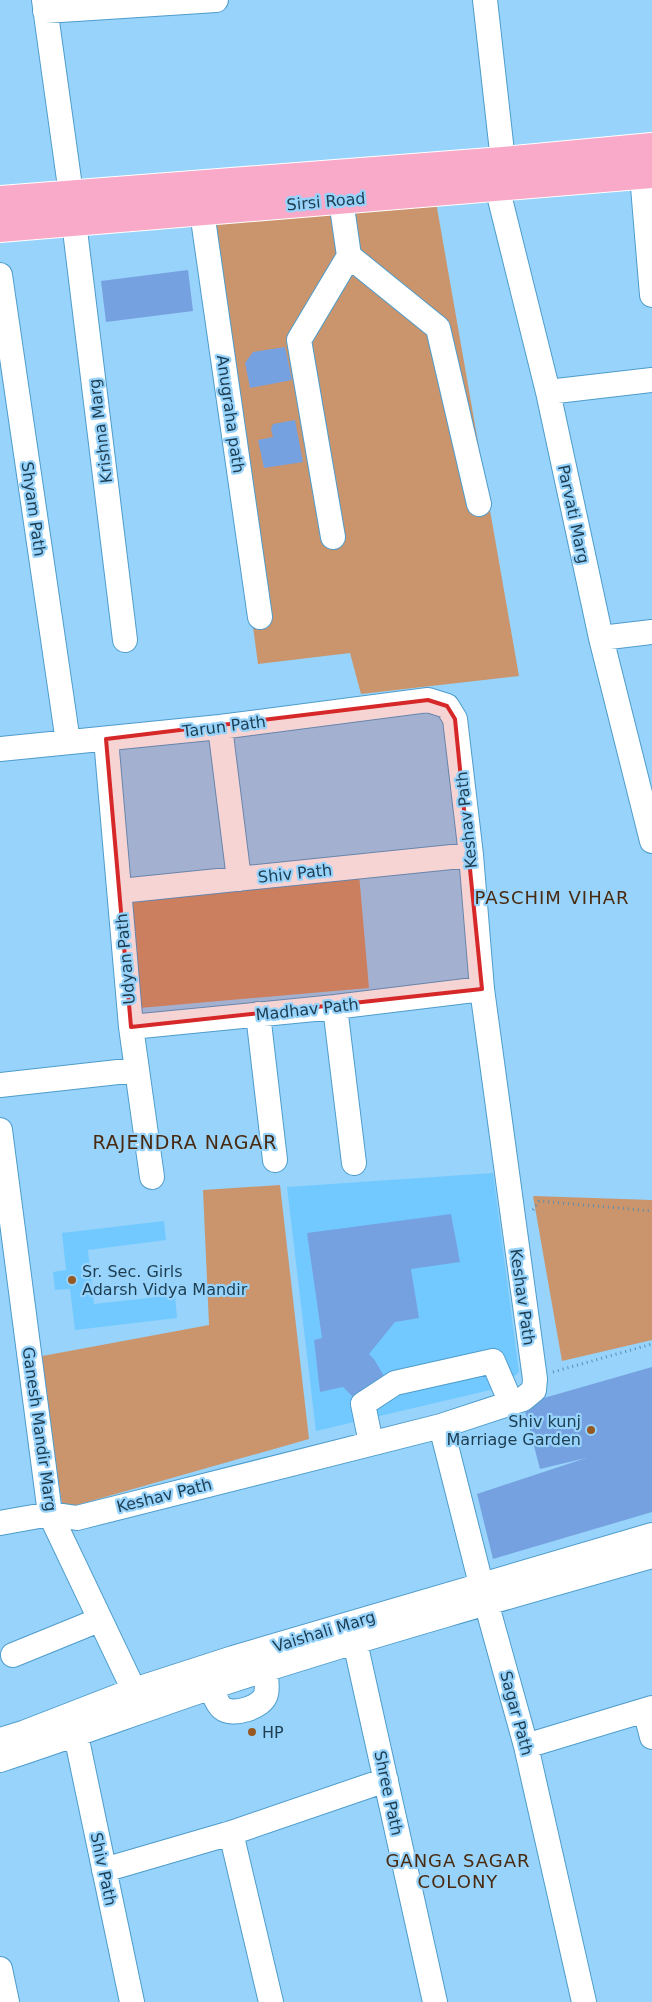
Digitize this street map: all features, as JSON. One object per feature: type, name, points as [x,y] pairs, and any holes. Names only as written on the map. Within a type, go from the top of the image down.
[{"type":"main road","name":"Sirsi Road","points":[[0,200],[503,161],[652,147]]},
{"type":"main road","name":"Sirsi Road","points":[[0,228],[647,174]]},
{"type":"street","points":[[71,194],[45,6],[216,0]]},
{"type":"street","points":[[485,0],[503,161]]},
{"type":"street","points":[[647,174],[652,295]]},
{"type":"street","name":"Parvati Marg","points":[[497,187],[548,392],[601,638],[647,803],[652,841]]},
{"type":"street","points":[[334,537],[299,340],[349,256],[341,200]]},
{"type":"street","name":"Anugraha path","points":[[202,212],[260,617]]},
{"type":"street","name":"Krishna Marg","points":[[74,222],[125,640]]},
{"type":"street","points":[[349,256],[438,328],[479,504]]},
{"type":"street","name":"Shyam Path","points":[[0,275],[68,742]]},
{"type":"street","points":[[548,392],[652,380]]},
{"type":"street","points":[[601,638],[652,632]]},
{"type":"street","name":"Tarun Path","points":[[0,749],[220,727],[428,700],[447,706]]},
{"type":"street","name":"Keshav Path","points":[[0,1523],[50,1514],[76,1518],[441,1426],[523,1399],[534,1390],[535,1378],[482,989],[455,719],[447,706]]},
{"type":"street","points":[[220,727],[239,879]]},
{"type":"street","name":"Udyan Path","points":[[106,739],[131,1027],[152,1177]]},
{"type":"street","name":"Shiv Path","points":[[120,891],[470,855]]},
{"type":"street","name":"Madhav Path","points":[[131,1027],[335,1007],[482,989]]},
{"type":"street","points":[[335,1007],[354,1163]]},
{"type":"street","points":[[258,1014],[275,1160]]},
{"type":"street","points":[[0,1085],[136,1070]]},
{"type":"street","name":"Ganesh Mandir Marg","points":[[0,1130],[2,1168],[50,1514],[138,1700]]},
{"type":"street","points":[[371,1443],[363,1404],[395,1383],[494,1361],[511,1403]]},
{"type":"street","name":"Sagar Path","points":[[441,1426],[526,1746],[584,2002]]},
{"type":"street","name":"Vaishali Marg","points":[[0,1760],[76,1735],[138,1700],[211,1687],[237,1668],[265,1670],[355,1642],[485,1593],[652,1535]]},
{"type":"street","name":"Vaishali Marg","points":[[0,1740],[138,1700],[485,1593],[652,1556]]},
{"type":"street","points":[[13,1655],[99,1620]]},
{"type":"street","name":"Shree Path","points":[[355,1642],[435,2002]]},
{"type":"street","points":[[211,1687],[221,1707],[228,1712],[238,1712],[261,1702],[266,1694],[265,1670]]},
{"type":"street","points":[[526,1746],[649,1709],[652,1737]]},
{"type":"street","name":"Shiv Path","points":[[76,1735],[132,2002]]},
{"type":"street","points":[[104,1870],[231,1833],[386,1780]]},
{"type":"street","points":[[231,1833],[271,2002]]},
{"type":"street","points":[[0,1969],[7,2002]]},
{"type":"path","points":[[534,1219],[533,1209],[539,1201],[652,1211]]},
{"type":"path","points":[[552,1363],[553,1372],[652,1344]]},
{"type":"highlighted area","points":[[428,700],[447,706],[455,719],[482,989],[131,1027],[106,739]]},
{"type":"shaded area","points":[[436,202],[519,676],[361,694],[350,653],[258,664],[199,224]]},
{"type":"shaded area","points":[[359,874],[369,988],[140,1008],[131,897]]},
{"type":"shaded area","points":[[493,1173],[519,1372],[503,1387],[316,1431],[287,1187]]},
{"type":"shaded area","points":[[280,1185],[309,1439],[63,1509],[37,1357],[209,1325],[203,1190]]},
{"type":"shaded area","points":[[533,1196],[652,1200],[652,1340],[562,1361]]},
{"type":"shaded area","name":"Sr. Sec. Girls Adarsh Vidya Mandir","points":[[164,1221],[166,1240],[88,1250],[94,1304],[175,1295],[177,1318],[75,1330],[70,1289],[55,1290],[53,1272],[66,1270],[62,1233]]},
{"type":"building","points":[[188,270],[193,311],[106,322],[101,281]]},
{"type":"building","points":[[285,347],[292,380],[250,388],[245,363],[253,352]]},
{"type":"building","points":[[295,420],[303,462],[264,468],[258,440],[273,437],[271,429],[273,424]]},
{"type":"building","points":[[451,1214],[460,1262],[411,1269],[419,1318],[395,1322],[369,1354],[384,1376],[368,1398],[353,1397],[343,1387],[320,1392],[314,1340],[322,1338],[307,1233]]},
{"type":"building","name":"Shiv kunj Marriage Garden","points":[[652,1367],[652,1512],[493,1559],[477,1494],[586,1458],[540,1469],[523,1404]]},
{"type":"place","name":"Sr. Sec. Girls Adarsh Vidya Mandir","points":[[72,1280]]},
{"type":"place","name":"Shiv kunj Marriage Garden","points":[[591,1430]]},
{"type":"place","name":"HP","points":[[252,1732]]},
{"type":"district","name":"PASCHIM VIHAR","points":[[552,898]]},
{"type":"district","name":"RAJENDRA NAGAR","points":[[185,1142]]},
{"type":"district","name":"GANGA SAGAR COLONY","points":[[458,1871]]}]
